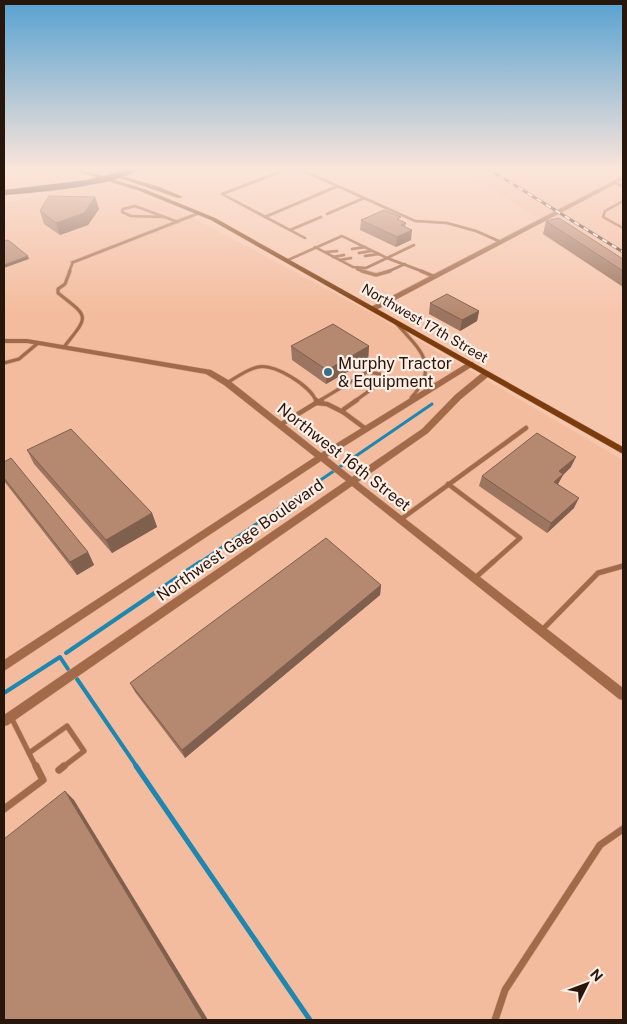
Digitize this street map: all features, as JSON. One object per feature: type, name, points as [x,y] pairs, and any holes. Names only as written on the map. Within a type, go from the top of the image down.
[{"type":"main road","name":"Northwest 17th Street","points":[[213,219],[623,451]]},
{"type":"street","points":[[73,262],[188,218]]},
{"type":"street","points":[[373,308],[547,218]]},
{"type":"street","name":"Northwest 16th Street","points":[[4,342],[38,343],[208,372],[227,384],[280,425],[623,695]]},
{"type":"street","name":"Northwest Gage Boulevard","points":[[4,666],[321,457],[471,364]]},
{"type":"street","name":"Northwest Gage Boulevard","points":[[7,718],[425,431],[458,397],[486,374]]},
{"type":"lane","points":[[166,218],[178,222]]},
{"type":"lane","points":[[267,218],[305,238]]},
{"type":"lane","points":[[290,230],[317,218]]},
{"type":"lane","points":[[408,218],[415,221],[454,225],[476,231],[500,242]]},
{"type":"lane","points":[[604,218],[623,228]]},
{"type":"lane","points":[[288,260],[342,236],[387,258],[433,276]]},
{"type":"lane","points":[[353,268],[366,268],[414,245]]},
{"type":"lane","points":[[315,247],[369,276],[381,276],[404,264]]},
{"type":"lane","points":[[352,249],[365,247]]},
{"type":"lane","points":[[325,252],[337,251]]},
{"type":"lane","points":[[359,253],[373,251]]},
{"type":"lane","points":[[365,256],[380,254]]},
{"type":"lane","points":[[333,257],[344,255]]},
{"type":"lane","points":[[339,260],[351,258]]},
{"type":"lane","points":[[64,347],[83,323],[84,317],[81,311],[58,293],[58,289],[65,284],[73,262]]},
{"type":"lane","points":[[395,322],[419,350],[426,360],[428,369],[424,383],[417,394],[400,409]]},
{"type":"lane","points":[[4,363],[19,359],[38,343]]},
{"type":"lane","points":[[227,384],[254,368],[269,365],[277,368],[309,390],[316,399],[316,403]]},
{"type":"lane","points":[[280,425],[367,372],[380,374],[383,381],[347,404],[343,412]]},
{"type":"lane","points":[[316,403],[327,404],[343,412],[366,429]]},
{"type":"lane","points":[[400,520],[526,428]]},
{"type":"lane","points":[[448,484],[520,538],[475,578]]},
{"type":"lane","points":[[542,630],[598,573],[623,566]]},
{"type":"lane","points":[[4,809],[43,780],[7,718]]},
{"type":"lane","points":[[29,753],[67,726],[84,751],[59,770]]},
{"type":"lane","points":[[496,1020],[505,990],[600,845],[623,829]]},
{"type":"shaded area","points":[[4,218],[194,218],[373,314],[623,460],[623,1020],[4,1020]]},
{"type":"shaded area","points":[[537,218],[623,218],[623,272]]},
{"type":"building","points":[[49,218],[71,218],[56,223]]},
{"type":"building","points":[[366,218],[399,218],[397,219],[406,223],[401,225],[412,230],[397,237],[361,220]]},
{"type":"building","points":[[559,218],[623,259],[623,271],[546,221]]},
{"type":"building","points":[[8,240],[28,256],[4,265],[4,241]]},
{"type":"building","points":[[447,294],[479,311],[462,320],[430,303]]},
{"type":"building","points":[[333,324],[369,346],[327,370],[291,346]]},
{"type":"building","points":[[71,429],[152,513],[106,540],[27,450]]},
{"type":"building","points":[[537,433],[576,457],[559,471],[563,474],[554,482],[579,498],[551,523],[482,476]]},
{"type":"building","points":[[11,458],[88,552],[70,562],[4,478],[4,462]]},
{"type":"building","points":[[326,538],[381,585],[182,750],[130,683]]},
{"type":"building","points":[[65,791],[203,1020],[4,1020],[4,839]]},
{"type":"waterway","points":[[199,563],[432,404]]},
{"type":"waterway","points":[[66,653],[200,562]]},
{"type":"waterway","points":[[4,693],[60,657],[68,669]]},
{"type":"waterway","points":[[77,679],[137,767]]},
{"type":"waterway","points":[[136,766],[310,1020]]},
{"type":"railway","points":[[568,218],[623,252]]},
{"type":"place","name":"Murphy Tractor & Equipment","points":[[328,372]]}]
